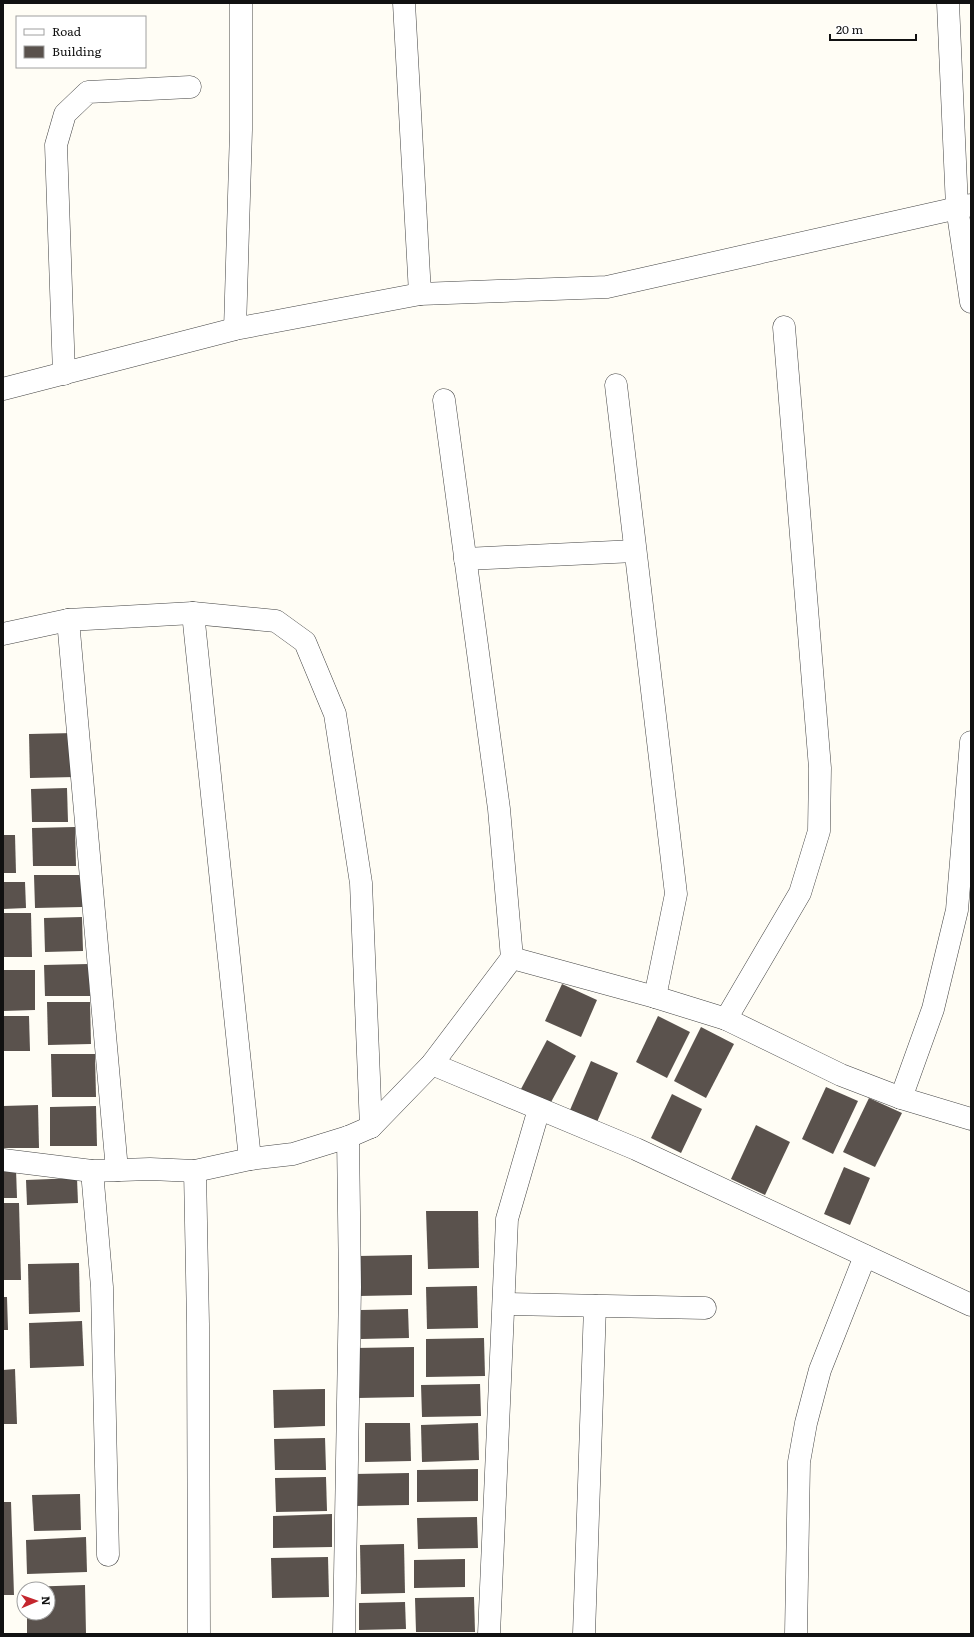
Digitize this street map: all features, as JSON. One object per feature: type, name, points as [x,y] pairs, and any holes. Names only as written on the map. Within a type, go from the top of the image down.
[{"type":"street","points":[[235,329],[241,130],[241,3]]},
{"type":"street","points":[[404,3],[420,294]]},
{"type":"street","points":[[948,3],[971,302]]},
{"type":"street","points":[[64,374],[56,144],[65,114],[88,92],[190,87]]},
{"type":"street","points":[[3,389],[235,329],[420,294],[607,288],[964,206]]},
{"type":"street","points":[[726,1019],[800,893],[819,831],[820,768],[784,327]]},
{"type":"street","points":[[616,385],[676,894],[655,997]]},
{"type":"street","points":[[3,1160],[92,1171],[150,1169],[195,1171],[250,1160],[293,1154],[348,1137],[371,1127],[432,1064],[512,958],[499,809],[444,400]]},
{"type":"street","points":[[465,559],[635,551]]},
{"type":"street","points":[[193,613],[250,1160]]},
{"type":"street","points":[[3,634],[68,620],[193,613],[276,621],[305,642],[335,714],[361,883],[371,1127]]},
{"type":"street","points":[[68,620],[117,1170]]},
{"type":"street","points":[[901,1098],[932,1009],[957,910],[967,826],[971,742]]},
{"type":"street","points":[[512,958],[655,997],[726,1019],[841,1075],[901,1098],[971,1119]]},
{"type":"street","points":[[432,1064],[636,1149],[971,1305]]},
{"type":"street","points":[[489,1634],[505,1304],[507,1219],[539,1109]]},
{"type":"street","points":[[344,1634],[350,1287],[348,1137]]},
{"type":"street","points":[[92,1171],[102,1287],[108,1556]]},
{"type":"street","points":[[195,1171],[198,1324],[199,1634]]},
{"type":"street","points":[[796,1634],[799,1462],[806,1423],[820,1370],[865,1256]]},
{"type":"street","points":[[505,1304],[705,1308]]},
{"type":"street","points":[[584,1634],[595,1306]]},
{"type":"building","points":[[74,733],[75,777],[30,778],[29,734]]},
{"type":"building","points":[[67,788],[68,822],[32,822],[31,789]]},
{"type":"building","points":[[75,827],[76,866],[33,866],[32,828]]},
{"type":"building","points":[[3,835],[15,835],[16,873],[3,873]]},
{"type":"building","points":[[34,875],[82,875],[82,907],[35,908]]},
{"type":"building","points":[[3,882],[25,882],[26,908],[3,909]]},
{"type":"building","points":[[3,913],[31,913],[32,957],[3,957]]},
{"type":"building","points":[[82,917],[83,951],[45,952],[44,918]]},
{"type":"building","points":[[89,964],[90,996],[45,996],[44,965]]},
{"type":"building","points":[[3,970],[35,970],[35,1010],[3,1011]]},
{"type":"building","points":[[562,984],[597,1000],[581,1037],[545,1021]]},
{"type":"building","points":[[47,1002],[90,1002],[91,1044],[48,1045]]},
{"type":"building","points":[[3,1016],[29,1016],[30,1051],[3,1051]]},
{"type":"building","points":[[658,1016],[690,1032],[667,1078],[636,1062]]},
{"type":"building","points":[[701,1027],[734,1044],[706,1098],[674,1081]]},
{"type":"building","points":[[547,1040],[576,1056],[550,1104],[521,1089]]},
{"type":"building","points":[[51,1054],[95,1054],[96,1097],[52,1097]]},
{"type":"building","points":[[591,1061],[618,1073],[597,1122],[570,1110]]},
{"type":"building","points":[[826,1087],[858,1101],[833,1154],[802,1139]]},
{"type":"building","points":[[672,1094],[702,1109],[681,1153],[651,1138]]},
{"type":"building","points":[[869,1098],[902,1113],[875,1167],[843,1152]]},
{"type":"building","points":[[38,1105],[39,1148],[3,1148],[3,1106]]},
{"type":"building","points":[[96,1106],[97,1146],[50,1146],[50,1107]]},
{"type":"building","points":[[756,1125],[790,1142],[765,1195],[731,1179]]},
{"type":"building","points":[[844,1167],[870,1178],[850,1225],[824,1214]]},
{"type":"building","points":[[3,1169],[16,1169],[17,1198],[3,1198]]},
{"type":"building","points":[[77,1178],[78,1203],[27,1205],[26,1180]]},
{"type":"building","points":[[3,1203],[19,1203],[21,1280],[3,1280]]},
{"type":"building","points":[[426,1211],[478,1211],[479,1268],[428,1269]]},
{"type":"building","points":[[412,1255],[412,1295],[359,1296],[358,1256]]},
{"type":"building","points":[[79,1263],[80,1312],[29,1314],[28,1264]]},
{"type":"building","points":[[477,1286],[478,1328],[427,1329],[426,1287]]},
{"type":"building","points":[[3,1297],[7,1297],[8,1330],[3,1330]]},
{"type":"building","points":[[408,1309],[409,1338],[361,1339],[361,1310]]},
{"type":"building","points":[[82,1321],[84,1366],[30,1368],[29,1323]]},
{"type":"building","points":[[484,1338],[485,1376],[426,1377],[426,1339]]},
{"type":"building","points":[[414,1347],[414,1397],[357,1398],[355,1348]]},
{"type":"building","points":[[15,1369],[17,1424],[3,1424],[3,1370]]},
{"type":"building","points":[[480,1384],[481,1416],[422,1417],[421,1385]]},
{"type":"building","points":[[325,1389],[325,1426],[274,1428],[273,1390]]},
{"type":"building","points":[[365,1423],[410,1423],[411,1461],[365,1462]]},
{"type":"building","points":[[478,1423],[479,1460],[422,1462],[421,1425]]},
{"type":"building","points":[[325,1438],[326,1470],[275,1470],[274,1439]]},
{"type":"building","points":[[478,1469],[478,1501],[417,1502],[417,1470]]},
{"type":"building","points":[[409,1473],[409,1505],[355,1506],[354,1474]]},
{"type":"building","points":[[326,1477],[327,1511],[276,1512],[275,1478]]},
{"type":"building","points":[[80,1494],[81,1530],[34,1531],[32,1495]]},
{"type":"building","points":[[3,1502],[11,1502],[14,1595],[3,1595]]},
{"type":"building","points":[[332,1514],[332,1547],[273,1548],[273,1516]]},
{"type":"building","points":[[477,1517],[478,1548],[418,1549],[417,1518]]},
{"type":"building","points":[[86,1537],[87,1572],[27,1574],[26,1540]]},
{"type":"building","points":[[404,1544],[405,1593],[361,1594],[360,1545]]},
{"type":"building","points":[[328,1557],[329,1597],[272,1598],[271,1558]]},
{"type":"building","points":[[465,1559],[465,1587],[414,1588],[414,1560]]},
{"type":"building","points":[[85,1585],[86,1634],[27,1634],[27,1621],[56,1621],[56,1586]]},
{"type":"building","points":[[474,1597],[475,1632],[416,1632],[415,1598]]},
{"type":"building","points":[[405,1602],[406,1629],[359,1630],[359,1603]]}]
